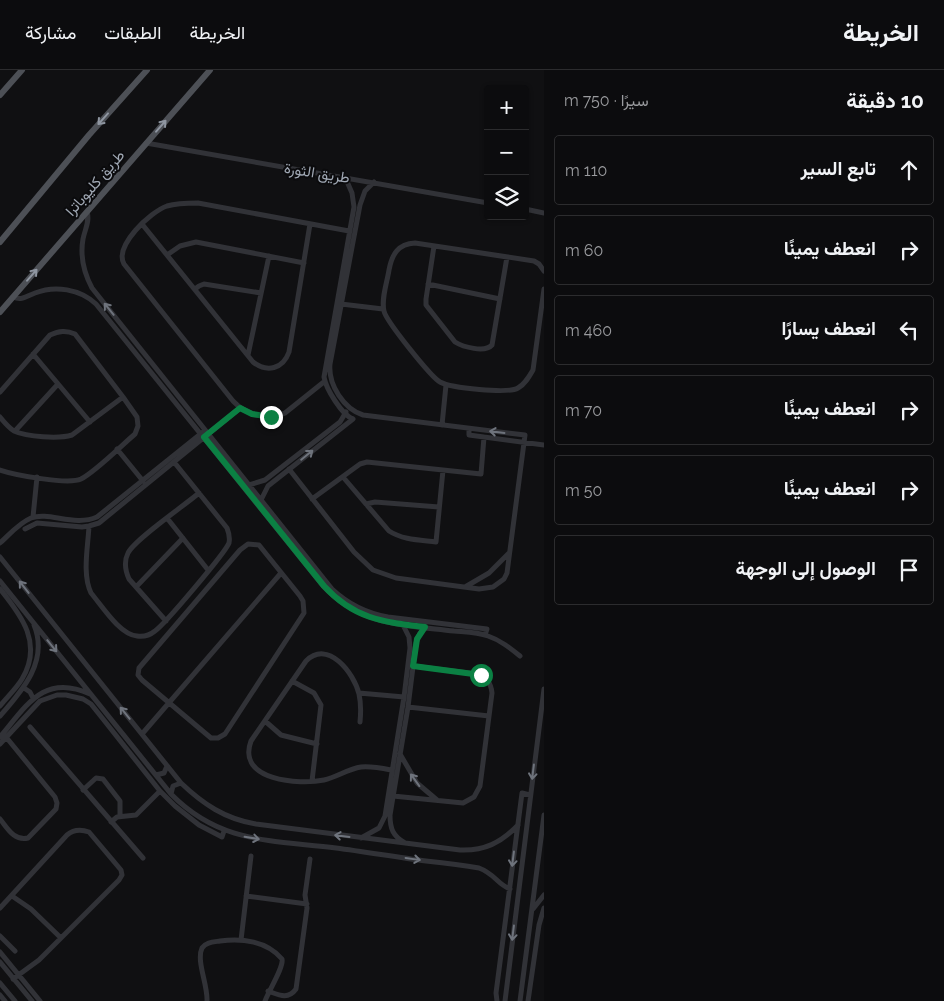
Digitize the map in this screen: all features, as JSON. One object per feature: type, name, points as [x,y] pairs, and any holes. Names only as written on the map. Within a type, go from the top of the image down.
[{"type":"main road","points":[[0,95],[22,70]]},
{"type":"main road","points":[[0,242],[89,135],[147,70]]},
{"type":"main road","name":"طريق كليوباترا","points":[[0,312],[210,70]]},
{"type":"street","name":"طريق الثورة","points":[[146,144],[484,201]]},
{"type":"street","points":[[289,469],[354,552],[374,570],[396,578],[487,589],[499,584],[507,573],[525,435],[373,417],[358,413],[349,407],[333,385],[329,375],[332,340],[356,207],[345,178]]},
{"type":"street","points":[[347,260],[349,231],[356,207],[365,191],[374,182]]},
{"type":"street","points":[[325,381],[285,413],[278,416],[252,414],[240,408],[122,261],[122,251],[152,214],[166,206],[182,203],[198,203],[349,231]]},
{"type":"street","points":[[529,210],[544,213]]},
{"type":"street","points":[[87,212],[88,218],[82,244],[83,263],[89,282],[96,294],[318,579],[336,599],[351,610],[379,621],[486,632]]},
{"type":"street","points":[[142,224],[248,355],[259,367],[266,369],[281,365],[289,352],[310,224]]},
{"type":"street","points":[[167,255],[180,246],[196,242],[304,263]]},
{"type":"street","points":[[544,271],[534,261],[408,244],[394,252],[383,309],[389,321],[436,379],[446,385],[501,392],[518,388],[528,380],[532,370],[544,289]]},
{"type":"street","points":[[434,246],[426,305],[453,340],[460,345],[484,350],[489,349],[492,345],[507,257]]},
{"type":"street","points":[[248,355],[269,256]]},
{"type":"street","points":[[343,282],[341,304],[324,373],[328,389],[345,414],[353,419]]},
{"type":"street","points":[[195,290],[204,284],[261,292]]},
{"type":"street","points":[[428,284],[500,299]]},
{"type":"street","points":[[13,297],[23,299],[41,291],[58,289],[76,292],[92,300],[249,485],[338,595],[352,604],[380,616],[486,632],[520,656]]},
{"type":"street","points":[[92,300],[91,296],[96,294]]},
{"type":"street","points":[[341,304],[383,309]]},
{"type":"street","points":[[0,392],[50,336],[66,331],[75,334],[124,397],[137,418],[138,426],[135,434],[87,475],[78,480],[66,481],[0,470]]},
{"type":"street","points":[[33,354],[90,422]]},
{"type":"street","points":[[15,431],[58,384]]},
{"type":"street","points":[[442,425],[446,385]]},
{"type":"street","points":[[0,417],[15,431],[61,438],[72,435],[124,397]]},
{"type":"street","points":[[249,485],[265,480],[340,422],[349,407]]},
{"type":"street","points":[[0,543],[24,522],[33,517],[40,516],[80,521],[98,520],[143,481],[240,408]]},
{"type":"street","points":[[261,500],[268,486],[353,419],[358,413]]},
{"type":"street","points":[[469,428],[468,435],[544,444]]},
{"type":"street","points":[[25,529],[37,523],[89,526],[174,462],[205,434]]},
{"type":"street","points":[[312,499],[360,464],[367,462],[480,474],[484,437]]},
{"type":"street","points":[[117,449],[143,481]]},
{"type":"street","points":[[89,526],[86,575],[91,593],[123,632],[137,636],[151,634],[166,621],[228,545],[229,534],[227,528],[174,462]]},
{"type":"street","points":[[343,477],[394,534],[413,540],[436,542],[442,470]]},
{"type":"street","points":[[33,517],[37,477]]},
{"type":"street","points":[[166,621],[136,588],[129,578],[125,563],[128,552],[133,546],[199,494]]},
{"type":"street","points":[[366,504],[375,502],[439,507]]},
{"type":"street","points":[[167,518],[208,570]]},
{"type":"street","points":[[136,588],[183,538]]},
{"type":"street","points":[[259,545],[303,602],[304,613],[225,734],[215,738],[208,736],[169,703],[142,680],[138,674],[139,668],[244,546],[259,545]]},
{"type":"street","points":[[465,587],[489,573],[510,552]]},
{"type":"street","points":[[0,557],[181,783],[208,806],[234,819],[256,824],[460,850],[483,849],[504,839],[518,825]]},
{"type":"street","points":[[142,734],[281,573]]},
{"type":"street","points":[[0,581],[91,694],[160,791],[199,825],[222,837],[224,831]]},
{"type":"street","points":[[0,589],[24,621],[30,643],[30,655],[23,678],[0,706]]},
{"type":"street","points":[[0,716],[24,688],[30,678],[38,655],[36,631],[32,620]]},
{"type":"street","points":[[361,838],[376,830],[383,822],[404,697],[410,643],[408,633],[403,624]]},
{"type":"street","points":[[408,844],[394,835],[391,830],[390,815],[417,639],[425,627]]},
{"type":"street","points":[[360,722],[361,704],[354,680],[346,669],[333,658],[325,654],[318,654],[310,657],[251,741],[249,747],[250,756],[256,768],[271,778],[312,781],[330,779],[361,767],[392,770]]},
{"type":"street","points":[[393,796],[463,802],[471,799],[478,792],[489,716],[491,687],[485,677],[477,674],[413,666]]},
{"type":"street","points":[[292,681],[312,691],[320,702],[321,712],[312,781]]},
{"type":"street","points":[[0,740],[33,698],[47,690],[62,687],[78,688],[91,694]]},
{"type":"street","points":[[24,688],[30,692],[33,698]]},
{"type":"street","points":[[505,1001],[544,689]]},
{"type":"street","points":[[359,693],[404,697]]},
{"type":"street","points":[[0,740],[40,701],[48,697],[66,695],[83,699],[91,704],[171,794],[193,814],[224,831],[255,838],[472,867],[490,873],[502,886],[510,889]]},
{"type":"street","points":[[408,707],[489,716]]},
{"type":"street","points":[[265,721],[281,735],[317,744]]},
{"type":"street","points":[[30,727],[143,858]]},
{"type":"street","points":[[0,819],[12,835],[23,839],[28,838],[57,806],[55,796],[6,736]]},
{"type":"street","points":[[400,754],[417,783],[437,800]]},
{"type":"street","points":[[156,775],[164,773],[167,765]]},
{"type":"street","points":[[83,790],[96,778],[103,779],[120,801],[120,816]]},
{"type":"street","points":[[171,794],[173,786],[181,783]]},
{"type":"street","points":[[111,822],[120,816],[136,815],[160,791]]},
{"type":"street","points":[[497,1001],[496,993],[522,793],[530,795]]},
{"type":"street","points":[[520,1001],[544,815]]},
{"type":"street","points":[[0,908],[71,832],[80,830],[89,832],[120,867],[122,875],[119,880],[39,960],[13,979]]},
{"type":"street","points":[[241,940],[252,856]]},
{"type":"street","points":[[268,991],[284,996],[289,995],[296,989],[307,904],[305,895],[310,859]]},
{"type":"street","points":[[531,911],[544,895]]},
{"type":"street","points":[[12,896],[31,909],[61,938]]},
{"type":"street","points":[[246,896],[307,904]]},
{"type":"street","points":[[528,1001],[540,919],[544,908]]},
{"type":"street","points":[[0,936],[14,951]]},
{"type":"street","points":[[207,1001],[200,956],[202,948],[210,943],[230,940],[261,944],[282,959],[283,966],[268,991],[265,1001]]},
{"type":"street","points":[[0,952],[40,1001]]},
{"type":"street","points":[[0,962],[32,1001]]},
{"type":"street","points":[[0,983],[15,1001]]},
{"type":"street","points":[[0,995],[5,1001]]},
{"type":"route","points":[[271,417],[252,414],[240,408],[204,437],[336,599],[351,610],[372,619],[425,627],[417,639],[413,666],[481,675]]}]
